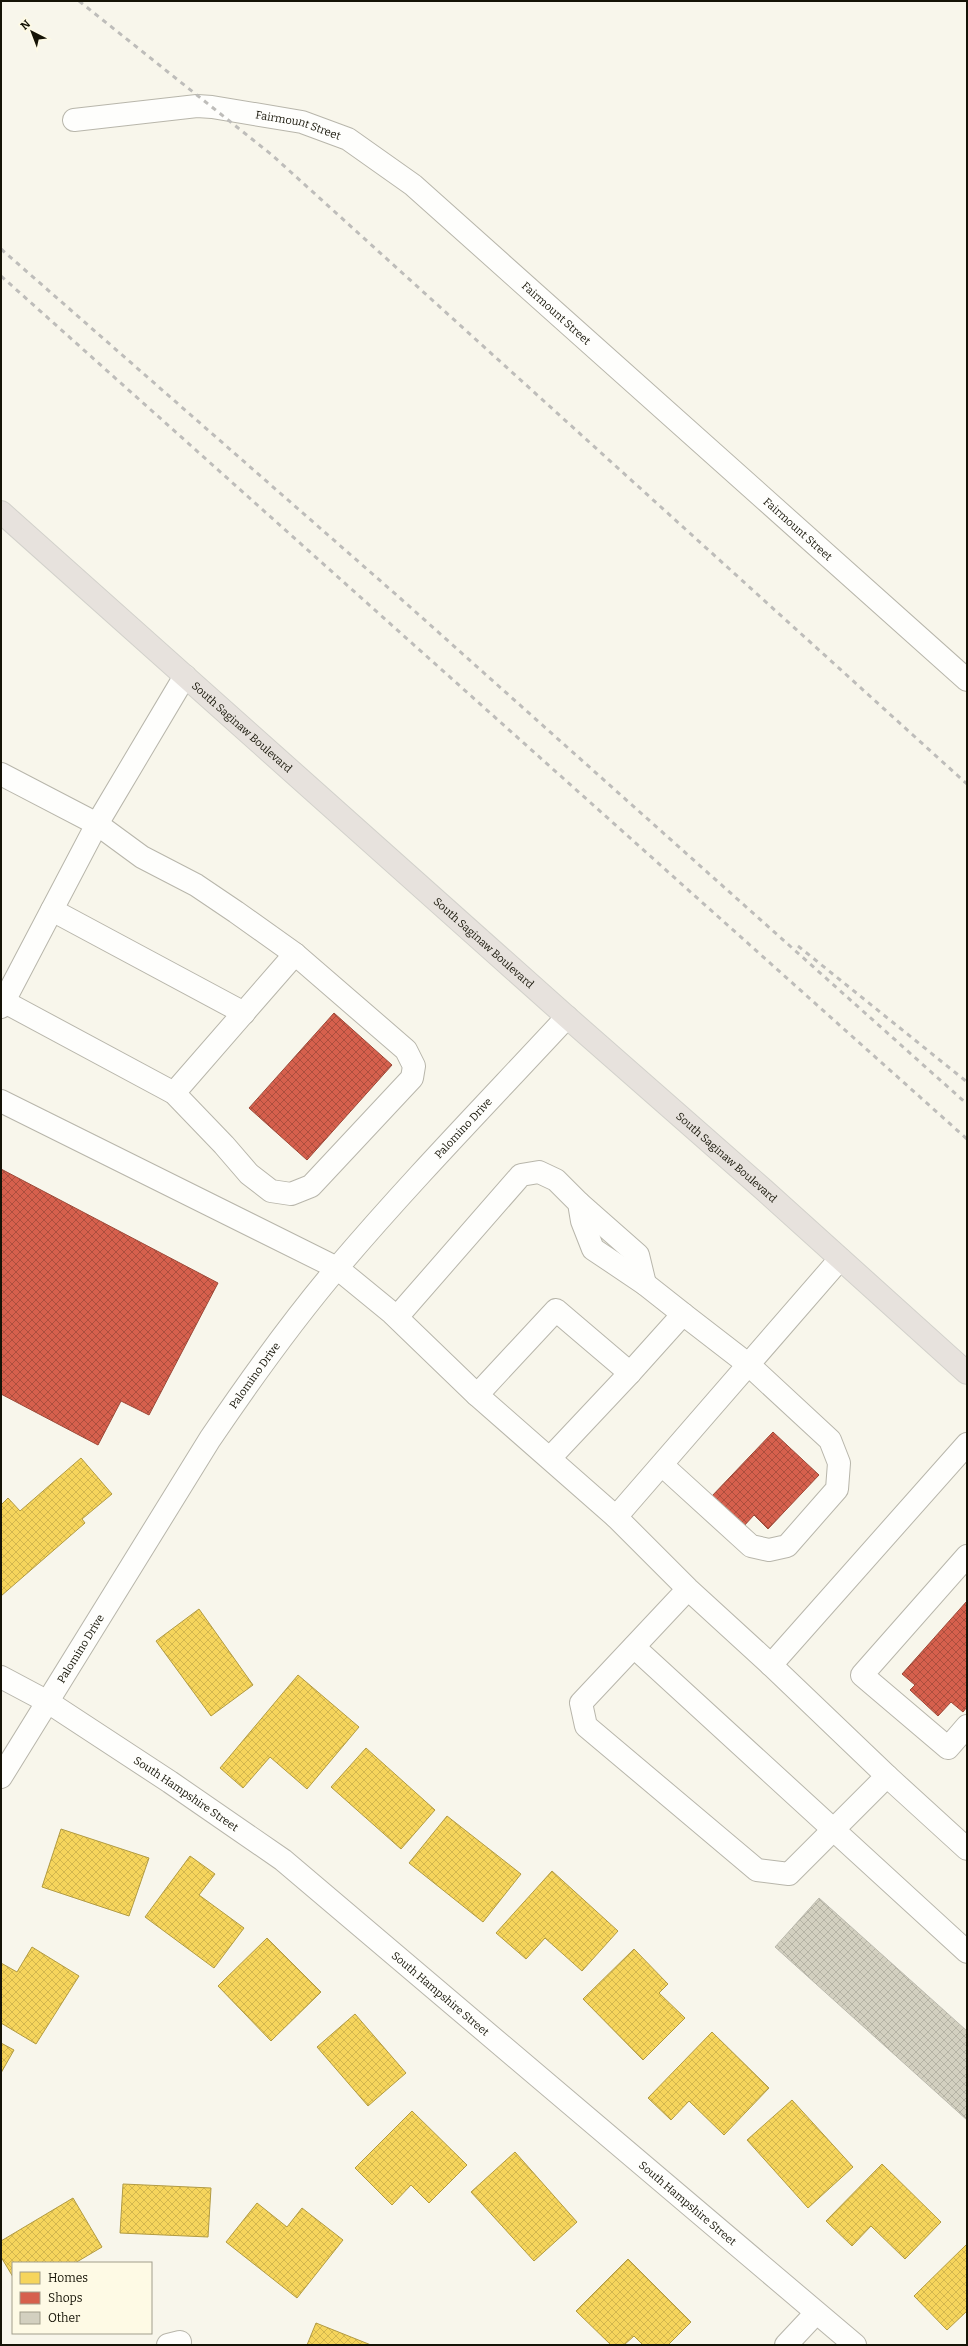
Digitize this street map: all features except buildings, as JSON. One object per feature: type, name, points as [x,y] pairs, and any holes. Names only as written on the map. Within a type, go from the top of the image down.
[{"type":"main road","name":"South Saginaw Boulevard","points":[[1,512],[967,1373]]},
{"type":"street","name":"Fairmount Street","points":[[74,120],[197,106],[212,107],[302,122],[348,138],[413,185],[967,680]]},
{"type":"street","points":[[1,774],[97,824],[142,857],[196,885],[295,954],[406,1050],[414,1066],[412,1078],[311,1186],[291,1194],[271,1191],[249,1174],[224,1145],[174,1093],[2,1003],[97,824],[185,676]]},
{"type":"street","points":[[52,910],[244,1012]]},
{"type":"street","points":[[174,1093],[295,954]]},
{"type":"street","name":"Palomino Drive","points":[[1,1777],[210,1439],[246,1387],[337,1268],[567,1017]]},
{"type":"street","points":[[1,1101],[337,1268],[397,1317],[477,1395],[616,1517],[688,1589],[888,1776],[963,1838]]},
{"type":"street","points":[[397,1317],[522,1175],[539,1172],[556,1180],[579,1203],[582,1221],[593,1249],[645,1284],[749,1366],[830,1440],[839,1463],[837,1489],[787,1546],[770,1550],[752,1546],[662,1465]]},
{"type":"street","points":[[616,1517],[749,1366],[840,1259]]},
{"type":"street","points":[[477,1395],[556,1310],[630,1374]]},
{"type":"street","points":[[550,1458],[630,1374],[683,1314]]},
{"type":"street","points":[[771,1665],[967,1444]]},
{"type":"street","points":[[967,1556],[862,1675],[948,1748],[967,1726]]},
{"type":"street","points":[[688,1589],[582,1703],[586,1726],[757,1870],[789,1874],[888,1776]]},
{"type":"street","points":[[634,1647],[967,1952]]},
{"type":"street","name":"South Hampshire Street","points":[[1,1677],[48,1702],[170,1782],[283,1860],[854,2345]]},
{"type":"street","points":[[786,2345],[816,2313]]},
{"type":"railway","points":[[79,1],[272,155],[967,784]]},
{"type":"railway","points":[[1,249],[400,598],[967,1104]]},
{"type":"railway","points":[[1,276],[967,1139]]},
{"type":"railway","points":[[798,946],[967,1082]]}]
